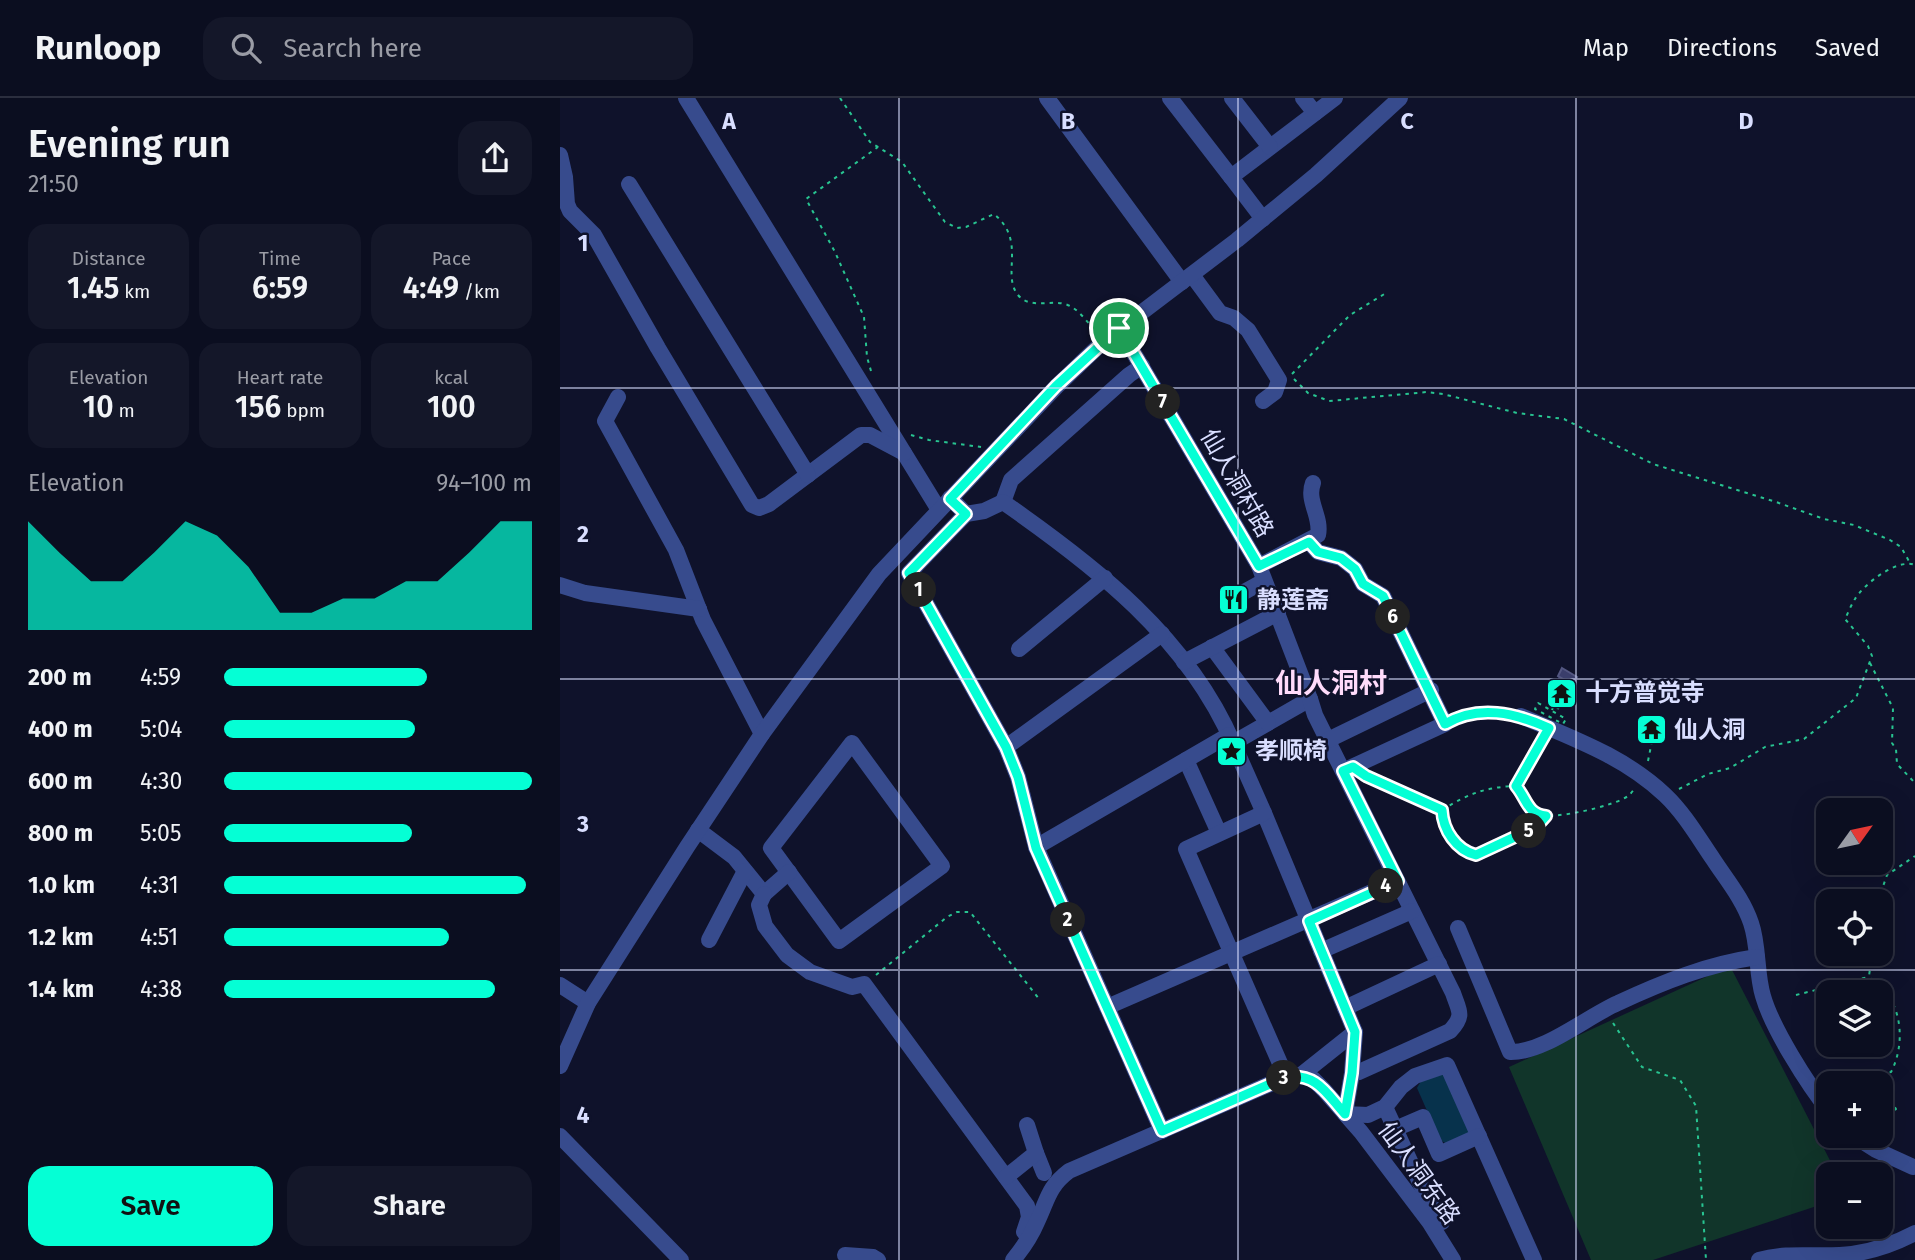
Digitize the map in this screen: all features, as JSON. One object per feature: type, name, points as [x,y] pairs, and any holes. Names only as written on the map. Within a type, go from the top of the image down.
[{"type":"street","points":[[686,98],[904,453],[944,505],[966,514],[984,511],[1003,502],[1011,480],[1142,366]]},
{"type":"street","points":[[1047,98],[1187,278],[1220,313],[1234,318],[1248,330],[1279,380],[1275,393],[1263,401]]},
{"type":"street","points":[[1170,98],[1263,219]]},
{"type":"street","points":[[1232,98],[1270,148]]},
{"type":"street","points":[[1303,98],[1315,113]]},
{"type":"street","points":[[1231,177],[1335,98]]},
{"type":"street","points":[[560,1066],[588,1003],[698,830],[762,734],[879,574],[1104,341],[1263,219],[1316,175],[1400,98]]},
{"type":"street","points":[[560,155],[570,211],[594,236],[752,505],[759,508],[769,503],[861,435],[870,435],[904,453]]},
{"type":"street","points":[[629,184],[808,475]]},
{"type":"street","name":"仙人洞村路","points":[[1119,328],[1262,573],[1328,740],[1348,769],[1461,1016],[1450,1031],[1352,1073]]},
{"type":"street","points":[[618,397],[605,421],[676,550],[727,670],[762,734]]},
{"type":"street","points":[[1235,597],[1262,573],[1318,536],[1320,527],[1310,491],[1313,483]]},
{"type":"street","points":[[1003,502],[1067,547],[1105,578],[1162,635],[1201,683],[1231,739],[1264,813],[1355,1032],[1345,1114],[1368,1115],[1385,1107],[1401,1087],[1415,1076],[1447,1065],[1534,1260]]},
{"type":"street","points":[[966,514],[909,573],[1006,747],[1018,777],[1036,848],[1162,1131]]},
{"type":"street","points":[[1309,542],[1318,552],[1341,558],[1355,569],[1363,584],[1383,596],[1445,724],[1348,769]]},
{"type":"street","points":[[1019,649],[1105,578]]},
{"type":"street","points":[[560,585],[585,593],[699,609]]},
{"type":"street","points":[[1184,662],[1278,613]]},
{"type":"street","points":[[1006,747],[1162,635]]},
{"type":"street","points":[[1212,647],[1268,723]]},
{"type":"street","points":[[1328,740],[1430,690]]},
{"type":"street","points":[[1036,848],[1186,760],[1268,723],[1310,699]]},
{"type":"street","points":[[1521,716],[1609,754],[1644,777],[1666,796],[1684,817],[1740,900],[1751,923],[1762,993],[1768,1011],[1816,1094]]},
{"type":"street","points":[[852,743],[942,866],[839,941],[789,872],[771,848],[852,743]]},
{"type":"street","points":[[1186,760],[1219,833]]},
{"type":"street","points":[[1264,813],[1185,849],[1231,953],[1294,1076]]},
{"type":"street","points":[[698,830],[734,857],[764,894]]},
{"type":"street","points":[[709,940],[745,871]]},
{"type":"street","points":[[789,872],[764,894],[759,905],[765,926],[787,955],[810,972],[852,987],[864,984],[1027,1206],[1029,1217],[1024,1231],[1003,1260]]},
{"type":"street","points":[[1107,1007],[1398,881]]},
{"type":"street","points":[[1321,951],[1412,911]]},
{"type":"street","points":[[1458,928],[1510,1052],[1536,1049],[1590,1017],[1671,980],[1722,962],[1757,957]]},
{"type":"street","points":[[1345,1008],[1439,964]]},
{"type":"street","points":[[560,985],[588,1003]]},
{"type":"street","points":[[1013,1260],[1028,1241],[1045,1200],[1057,1180],[1069,1171],[1294,1076],[1355,1032]]},
{"type":"street","name":"仙人洞东路","points":[[1294,1076],[1313,1079],[1345,1114],[1430,1223],[1452,1260]]},
{"type":"street","points":[[1385,1107],[1429,1202],[1443,1222]]},
{"type":"street","points":[[1395,1129],[1423,1117],[1439,1154],[1479,1136]]},
{"type":"street","points":[[1027,1125],[1044,1174]]},
{"type":"street","points":[[560,1136],[681,1260]]},
{"type":"street","points":[[1875,1148],[1913,1167]]},
{"type":"street","points":[[1006,1177],[1036,1153]]},
{"type":"street","points":[[1759,1260],[1772,1256],[1852,1254],[1877,1248],[1915,1233]]},
{"type":"street","points":[[845,1255],[873,1257],[878,1260]]},
{"type":"path","points":[[840,98],[861,130],[878,147],[902,162],[945,222],[957,228],[966,227],[994,214],[1003,222],[1012,242],[1015,291],[1021,299],[1028,302],[1063,303],[1075,309],[1104,341]]},
{"type":"path","points":[[875,380],[867,357],[864,317],[835,252],[806,199],[878,147]]},
{"type":"path","points":[[1386,293],[1350,315],[1291,376],[1308,393],[1329,401],[1427,392],[1517,413],[1564,419],[1653,464],[1824,519],[1854,526],[1890,540],[1901,547],[1910,563]]},
{"type":"path","points":[[910,435],[995,451]]},
{"type":"path","points":[[1666,796],[1708,774],[1730,768],[1765,747],[1804,739],[1856,698],[1872,656],[1868,646],[1845,619],[1856,597],[1891,567],[1910,563],[1915,565]]},
{"type":"path","points":[[1869,662],[1893,708],[1892,743],[1896,749],[1897,764],[1915,783]]},
{"type":"path","points":[[1551,711],[1554,705]]},
{"type":"path","points":[[1445,724],[1459,716],[1483,712],[1521,716]]},
{"type":"path","points":[[1516,786],[1549,728]]},
{"type":"path","points":[[1516,786],[1529,809],[1537,815],[1546,816],[1597,808],[1628,796],[1644,777],[1652,741],[1651,730]]},
{"type":"path","points":[[1348,769],[1442,810]]},
{"type":"path","points":[[1442,810],[1465,796],[1490,787],[1516,786]]},
{"type":"path","points":[[1442,810],[1442,821],[1458,847],[1476,855],[1536,827],[1546,816]]},
{"type":"path","points":[[1882,889],[1887,875],[1915,856]]},
{"type":"path","points":[[864,984],[947,917],[957,912],[970,912],[1040,1000]]},
{"type":"path","points":[[1870,966],[1869,976],[1894,1005],[1900,1032],[1898,1059],[1892,1071]]},
{"type":"path","points":[[1796,995],[1869,976]]},
{"type":"path","points":[[1590,1017],[1609,1018],[1642,1067],[1680,1080],[1696,1106],[1706,1260]]},
{"type":"path","points":[[1886,1154],[1888,1148]]},
{"type":"green space","points":[[1730,966],[1816,1133],[1816,1148],[1824,1148],[1831,1162],[1816,1162],[1816,1206],[1653,1260],[1591,1260],[1509,1067]]},
{"type":"water","points":[[1444,1074],[1472,1132],[1447,1144],[1440,1140],[1417,1088],[1421,1081]]},
{"type":"building","points":[[1562,668],[1577,677],[1572,684],[1558,676]]},
{"type":"place","name":"静莲斋","points":[[1234,600]]},
{"type":"place","name":"十方普觉寺","points":[[1562,693]]},
{"type":"place","name":"仙人洞","points":[[1651,730]]},
{"type":"place","name":"孝顺椅","points":[[1232,751]]},
{"type":"district","name":"仙人洞村","points":[[1331,683]]},
{"type":"route","points":[[1119,328],[1259,566],[1309,542],[1318,552],[1341,558],[1355,569],[1363,584],[1383,596],[1445,724],[1459,716],[1483,712],[1521,716],[1549,728],[1516,786],[1529,809],[1537,815],[1546,816],[1536,827],[1476,855],[1458,847],[1442,821],[1442,810],[1366,776],[1353,767],[1343,771],[1398,881],[1309,921],[1355,1032],[1345,1114],[1313,1079],[1301,1075],[1286,1077],[1162,1131],[1036,848],[1018,777],[1006,747],[909,573],[966,514],[950,499],[1056,386],[1119,328]]}]
